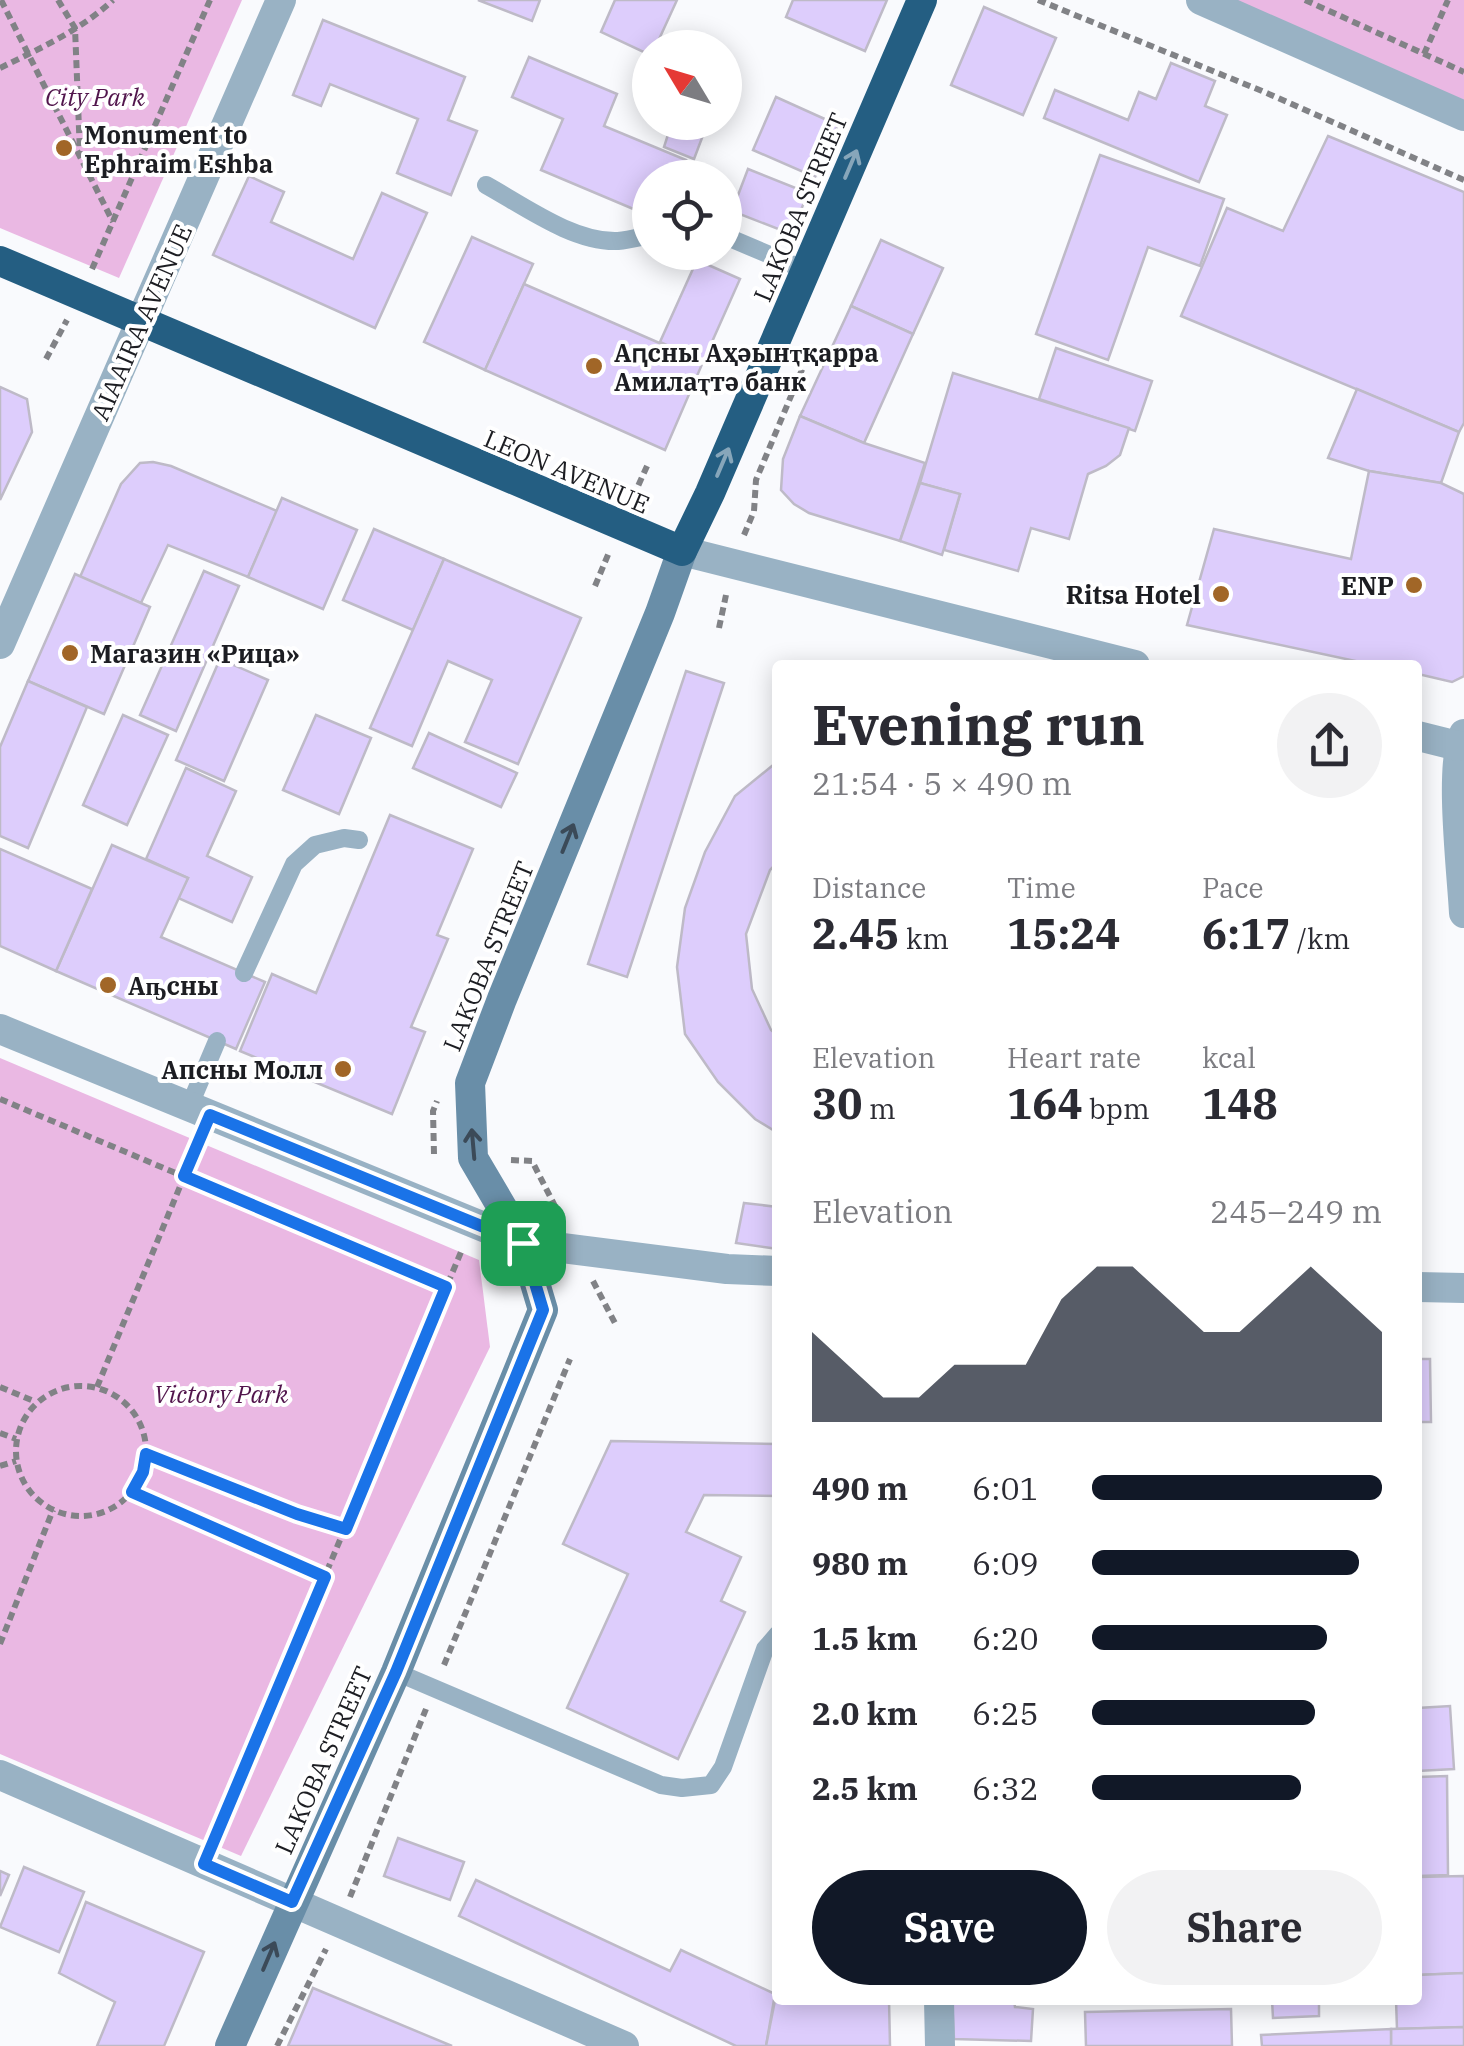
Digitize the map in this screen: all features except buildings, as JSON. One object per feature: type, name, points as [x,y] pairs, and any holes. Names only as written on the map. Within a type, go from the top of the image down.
[{"type":"highway","name":"LAKOBA STREET","points":[[682,551],[718,476],[922,0]]},
{"type":"highway","name":"LEON AVENUE","points":[[0,261],[682,551]]},
{"type":"main road","name":"LAKOBA STREET","points":[[230,2046],[396,1672],[543,1310],[523,1243],[473,1158],[470,1083],[682,551]]},
{"type":"street","name":"AIAAIRA AVENUE","points":[[0,644],[281,0]]},
{"type":"street","points":[[1201,0],[1464,116]]},
{"type":"street","name":"LEON AVENUE","points":[[682,551],[1115,660]]},
{"type":"street","points":[[1422,736],[1461,740],[1458,811],[1464,913]]},
{"type":"street","points":[[0,1029],[523,1243],[728,1269],[772,1271]]},
{"type":"street","points":[[1422,1287],[1464,1288]]},
{"type":"street","points":[[0,1775],[624,2046]]},
{"type":"street","points":[[939,2005],[940,2046]]},
{"type":"lane","points":[[486,185],[590,239],[632,238]]},
{"type":"lane","points":[[742,243],[806,270]]},
{"type":"lane","points":[[244,973],[294,864],[314,845],[344,838],[358,840]]},
{"type":"lane","points":[[199,1111],[217,1040]]},
{"type":"lane","points":[[396,1672],[660,1785],[682,1788],[712,1785],[723,1767],[772,1642]]},
{"type":"path","points":[[2,0],[114,224]]},
{"type":"path","points":[[58,0],[75,28],[80,160]]},
{"type":"path","points":[[0,68],[75,28],[112,0]]},
{"type":"path","points":[[46,360],[114,224],[210,0]]},
{"type":"path","points":[[1038,0],[1464,180]]},
{"type":"path","points":[[1305,0],[1464,72]]},
{"type":"path","points":[[1424,54],[1448,0]]},
{"type":"path","points":[[0,1098],[446,1287]]},
{"type":"path","points":[[97,1387],[184,1176],[199,1111]]},
{"type":"path","points":[[204,1864],[473,1222]]},
{"type":"path","points":[[75,1385],[97,1387],[117,1396],[133,1410],[143,1430],[146,1454],[143,1472],[132,1492],[116,1506],[96,1515],[75,1516],[53,1510],[36,1498],[23,1482],[16,1461],[16,1440],[23,1419],[36,1402],[54,1390],[75,1385]]},
{"type":"path","points":[[0,1387],[36,1402]]},
{"type":"path","points":[[0,1433],[16,1440]]},
{"type":"path","points":[[146,1454],[297,1514],[346,1529]]},
{"type":"path","points":[[0,1466],[16,1461]]},
{"type":"path","points":[[132,1492],[325,1577]]},
{"type":"path","points":[[0,1644],[53,1510]]},
{"type":"green space","name":"City Park","points":[[0,0],[242,0],[119,278],[0,228]]},
{"type":"green space","points":[[1201,0],[1464,0],[1464,116]]},
{"type":"green space","name":"Victory Park","points":[[0,1058],[479,1260],[490,1347],[241,1856],[0,1754]]},
{"type":"place","name":"Monument to Ephraim Eshba","points":[[64,148]]},
{"type":"place","name":"Аԥсны Аҳәынҭқарра Амилаҭтә банк","points":[[594,366]]},
{"type":"place","name":"ENP","points":[[1414,585]]},
{"type":"place","name":"Ritsa Hotel","points":[[1221,594]]},
{"type":"place","name":"Магазин «Рица»","points":[[70,653]]},
{"type":"place","name":"Аҧсны","points":[[108,985]]},
{"type":"place","name":"Апсны Молл","points":[[343,1069]]},
{"type":"route","points":[[210,1115],[523,1243],[543,1310],[396,1672],[292,1902],[204,1864],[325,1577],[132,1492],[143,1472],[146,1454],[297,1514],[346,1529],[446,1287],[184,1176],[210,1115]]}]
